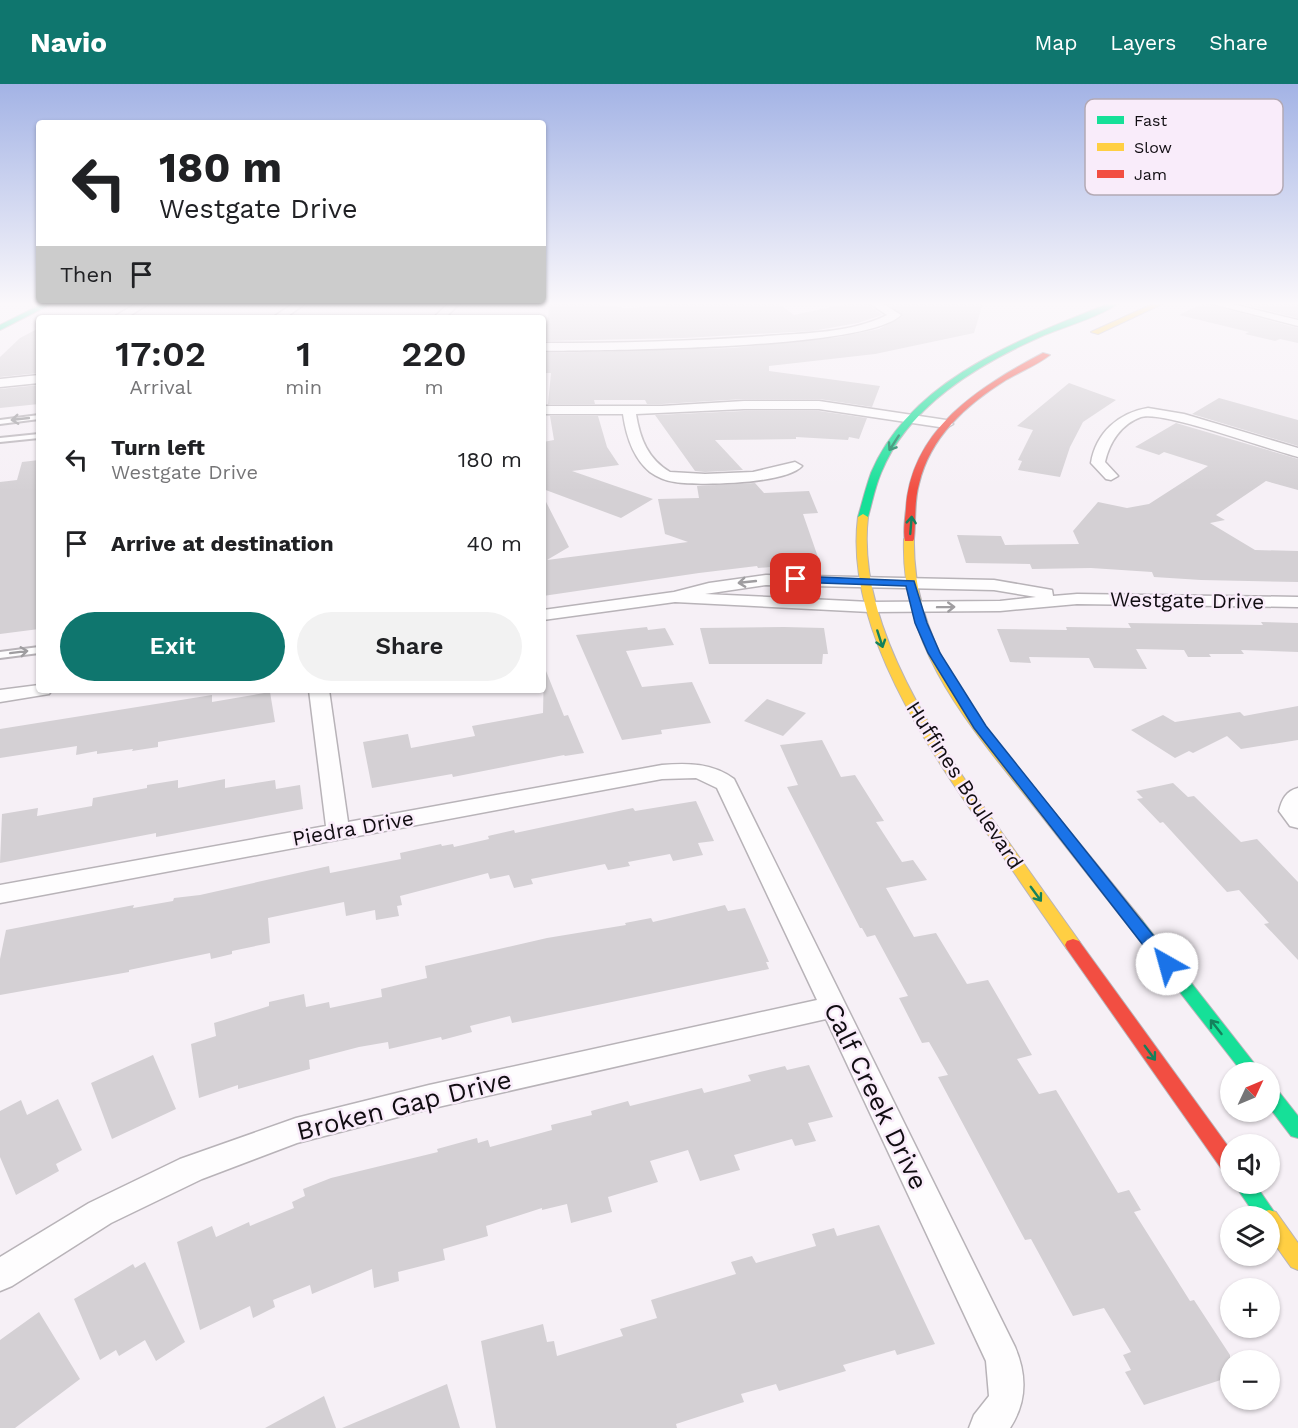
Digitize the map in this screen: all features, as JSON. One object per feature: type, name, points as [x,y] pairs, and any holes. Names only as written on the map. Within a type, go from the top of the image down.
[{"type":"main road","name":"Huffines Boulevard","points":[[975,366],[955,378],[911,417],[881,465],[871,487],[861,529],[870,607],[886,655],[922,727],[1007,853],[1220,1151]]},
{"type":"main road","name":"Huffines Boulevard","points":[[1023,366],[991,384],[946,424],[925,457],[914,483],[909,543],[910,583],[916,607],[939,662],[980,728],[1244,1062]]},
{"type":"main road","points":[[1280,1107],[1298,1130]]},
{"type":"main road","points":[[1280,1235],[1298,1260]]},
{"type":"street","points":[[0,383],[36,379]]},
{"type":"street","points":[[546,410],[629,411],[780,404],[850,408],[946,424]]},
{"type":"street","points":[[629,411],[636,443],[655,471],[664,476],[676,478],[758,476],[778,473],[795,466]]},
{"type":"street","points":[[1111,476],[1098,463],[1101,446],[1115,428],[1142,412],[1166,414],[1298,453]]},
{"type":"street","name":"Westgate Drive","points":[[546,615],[675,597],[709,588],[766,580],[994,585],[1077,599]]},
{"type":"street","name":"Westgate Drive","points":[[675,597],[719,602],[870,607],[1000,606],[1077,599],[1298,602]]},
{"type":"street","points":[[0,696],[36,691]]},
{"type":"street","points":[[319,693],[338,831]]},
{"type":"street","name":"Piedra Drive","points":[[0,894],[662,772],[694,769],[708,772]]},
{"type":"street","name":"Calf Creek Drive","points":[[708,772],[726,784],[1003,1359],[1008,1396],[1001,1413],[987,1428]]},
{"type":"street","name":"Broken Gap Drive","points":[[0,1275],[110,1208],[191,1169],[296,1131],[429,1097],[833,1007]]},
{"type":"lane","points":[[0,422],[36,417]]},
{"type":"lane","points":[[0,440],[36,436]]},
{"type":"lane","points":[[0,655],[36,650]]},
{"type":"building","points":[[0,366],[36,366],[36,373],[0,377]]},
{"type":"building","points":[[546,366],[771,366],[769,366],[769,371],[880,386],[872,407],[819,399],[744,399],[662,404],[647,404],[645,400],[594,400],[595,404],[548,404],[551,373],[546,373]]},
{"type":"building","points":[[1069,383],[1116,400],[1083,422],[1070,447],[1060,477],[1018,470],[1022,461],[1018,460],[1033,430],[1017,426]]},
{"type":"building","points":[[36,385],[36,404],[0,408],[0,389]]},
{"type":"building","points":[[1219,398],[1298,420],[1298,446],[1192,414]]},
{"type":"building","points":[[744,411],[819,411],[867,418],[859,439],[796,437],[796,439],[715,440],[743,470],[705,472],[695,471],[655,415]]},
{"type":"building","points":[[550,416],[598,416],[607,447],[619,465],[572,471],[653,499],[621,518],[546,490],[546,441],[554,440]]},
{"type":"building","points":[[1176,423],[1298,459],[1298,490],[1266,481],[1216,515],[1225,520],[1210,523],[1255,550],[1298,551],[1298,582],[1201,580],[1154,577],[1152,572],[1091,568],[1032,569],[1030,564],[966,563],[957,535],[1001,536],[1005,545],[1079,544],[1073,531],[1098,502],[1127,508],[1149,504],[1208,466],[1164,452],[1159,455],[1135,447]]},
{"type":"building","points":[[36,460],[36,629],[0,634],[0,482],[17,480],[22,462]]},
{"type":"building","points":[[755,483],[764,493],[809,491],[818,513],[803,514],[820,563],[758,568],[757,566],[546,596],[546,502],[569,547],[547,560],[688,542],[665,534],[658,499],[699,498],[697,486]]},
{"type":"building","points":[[1261,622],[1298,623],[1298,652],[1241,650],[1244,654],[1209,654],[1211,657],[1188,657],[1184,650],[1136,649],[1147,669],[1094,668],[1089,658],[1029,657],[1031,663],[1010,662],[997,629],[1131,628],[1128,623],[1263,625]]},
{"type":"building","points":[[647,627],[648,630],[665,628],[674,645],[626,651],[642,687],[692,682],[711,723],[661,730],[662,734],[622,740],[576,635]]},
{"type":"building","points":[[700,628],[824,628],[828,654],[823,654],[822,664],[709,664]]},
{"type":"building","points":[[546,671],[564,716],[568,715],[584,753],[453,777],[452,774],[372,788],[363,742],[408,734],[411,748],[475,736],[472,726],[543,713]]},
{"type":"building","points":[[270,693],[275,722],[158,742],[158,747],[132,751],[133,749],[97,754],[97,751],[76,755],[77,746],[0,758],[0,729],[212,695],[212,702]]},
{"type":"building","points":[[767,699],[806,713],[783,736],[744,721]]},
{"type":"building","points":[[1298,706],[1298,740],[1241,749],[1227,736],[1193,753],[1189,751],[1175,758],[1131,730],[1163,715],[1175,722],[1240,712],[1244,716]]},
{"type":"building","points":[[822,740],[841,777],[855,775],[884,821],[876,822],[902,862],[913,860],[927,880],[886,888],[914,937],[936,933],[967,984],[988,980],[1032,1055],[1017,1059],[1039,1094],[1056,1090],[1118,1193],[1129,1190],[1141,1210],[1134,1212],[1190,1301],[1194,1300],[1227,1350],[1220,1350],[1220,1380],[1144,1405],[1125,1372],[1131,1370],[1123,1355],[1131,1352],[1104,1308],[1073,1316],[1031,1239],[1025,1240],[938,1077],[948,1075],[929,1042],[922,1043],[899,998],[908,996],[875,935],[867,937],[860,928],[787,787],[798,785],[780,745]]},
{"type":"building","points":[[225,779],[225,788],[275,780],[276,789],[300,785],[303,809],[156,837],[156,833],[0,863],[2,814],[38,808],[37,816],[92,806],[93,798],[147,788],[147,785],[178,780],[178,788]]},
{"type":"building","points":[[1173,783],[1188,797],[1194,796],[1241,842],[1257,839],[1298,882],[1298,960],[1264,924],[1269,923],[1239,890],[1227,892],[1163,822],[1160,823],[1137,799],[1143,798],[1136,791]]},
{"type":"building","points":[[696,801],[714,841],[698,843],[703,855],[673,861],[670,854],[628,862],[630,866],[608,870],[605,864],[531,879],[533,884],[514,888],[509,875],[490,879],[488,873],[400,896],[402,905],[397,906],[399,916],[376,920],[375,910],[346,916],[344,902],[268,918],[270,943],[232,951],[232,954],[211,959],[210,953],[129,970],[129,972],[0,995],[0,959],[6,930],[134,905],[133,908],[173,901],[174,898],[200,895],[329,866],[330,873],[401,859],[400,853],[441,844],[442,846],[453,844],[454,847],[489,839],[488,836],[514,830],[515,833],[633,808],[635,811]]},
{"type":"building","points":[[725,905],[728,911],[745,908],[769,962],[766,962],[769,969],[512,1023],[510,1016],[470,1026],[472,1032],[442,1040],[441,1037],[389,1049],[388,1042],[359,1047],[309,1060],[310,1069],[238,1089],[238,1085],[199,1098],[191,1044],[216,1036],[214,1023],[269,1006],[269,1002],[304,994],[306,1007],[329,1002],[330,1008],[382,997],[381,989],[427,978],[425,966],[547,938],[626,925],[625,923],[651,918],[653,922]]},
{"type":"building","points":[[153,1055],[176,1109],[112,1139],[91,1083]]},
{"type":"building","points":[[809,1065],[833,1117],[808,1123],[816,1141],[795,1146],[792,1139],[734,1155],[740,1170],[700,1181],[688,1150],[650,1161],[658,1182],[608,1197],[612,1212],[571,1223],[567,1204],[542,1210],[542,1208],[486,1226],[488,1236],[443,1249],[445,1260],[398,1272],[399,1281],[374,1288],[372,1269],[312,1294],[310,1285],[273,1300],[275,1307],[253,1318],[250,1306],[200,1330],[177,1242],[212,1226],[216,1237],[249,1222],[250,1226],[294,1208],[292,1202],[305,1196],[303,1189],[331,1178],[438,1152],[437,1149],[477,1138],[478,1143],[488,1140],[490,1147],[552,1130],[551,1125],[592,1115],[591,1111],[628,1101],[630,1106],[702,1088],[704,1093],[751,1081],[748,1075],[785,1066],[787,1070]]},
{"type":"building","points":[[58,1099],[82,1150],[56,1164],[59,1171],[16,1195],[0,1157],[0,1111],[21,1100],[27,1115]]},
{"type":"building","points":[[879,1225],[935,1344],[897,1355],[895,1350],[843,1365],[846,1371],[779,1391],[776,1384],[741,1394],[744,1402],[676,1424],[677,1428],[496,1428],[481,1341],[543,1324],[547,1342],[554,1341],[557,1356],[623,1336],[620,1329],[657,1318],[651,1300],[736,1274],[731,1262],[752,1256],[756,1263],[816,1246],[812,1234],[834,1228],[837,1236]]},
{"type":"building","points":[[145,1262],[185,1342],[156,1361],[145,1340],[119,1356],[116,1350],[100,1360],[74,1299],[133,1264],[135,1268]]},
{"type":"building","points":[[39,1312],[80,1379],[15,1428],[0,1428],[0,1340]]},
{"type":"building","points":[[447,1384],[460,1428],[342,1428]]},
{"type":"building","points":[[324,1396],[336,1428],[265,1428]]},
{"type":"traffic: fast","points":[[863,517],[876,473],[898,435],[925,404],[958,378],[979,366]]},
{"type":"traffic: fast","points":[[1136,924],[1244,1062]]},
{"type":"traffic: fast","points":[[1280,1107],[1298,1130]]},
{"type":"traffic: fast","points":[[1251,1194],[1260,1206]]},
{"type":"traffic: slow","points":[[863,517],[862,553],[868,589],[888,655],[902,687],[918,718],[955,777],[1073,945]]},
{"type":"traffic: slow","points":[[909,539],[910,578],[915,607],[928,643],[941,669],[990,742],[1136,924]]},
{"type":"traffic: slow","points":[[1280,1235],[1298,1260]]},
{"type":"traffic: jam","points":[[909,539],[914,483],[922,460],[933,440],[965,406],[984,391],[1026,366]]},
{"type":"traffic: jam","points":[[1073,945],[1220,1151]]},
{"type":"route","points":[[796,579],[910,583],[921,623],[934,653],[980,728],[1167,964]]}]
